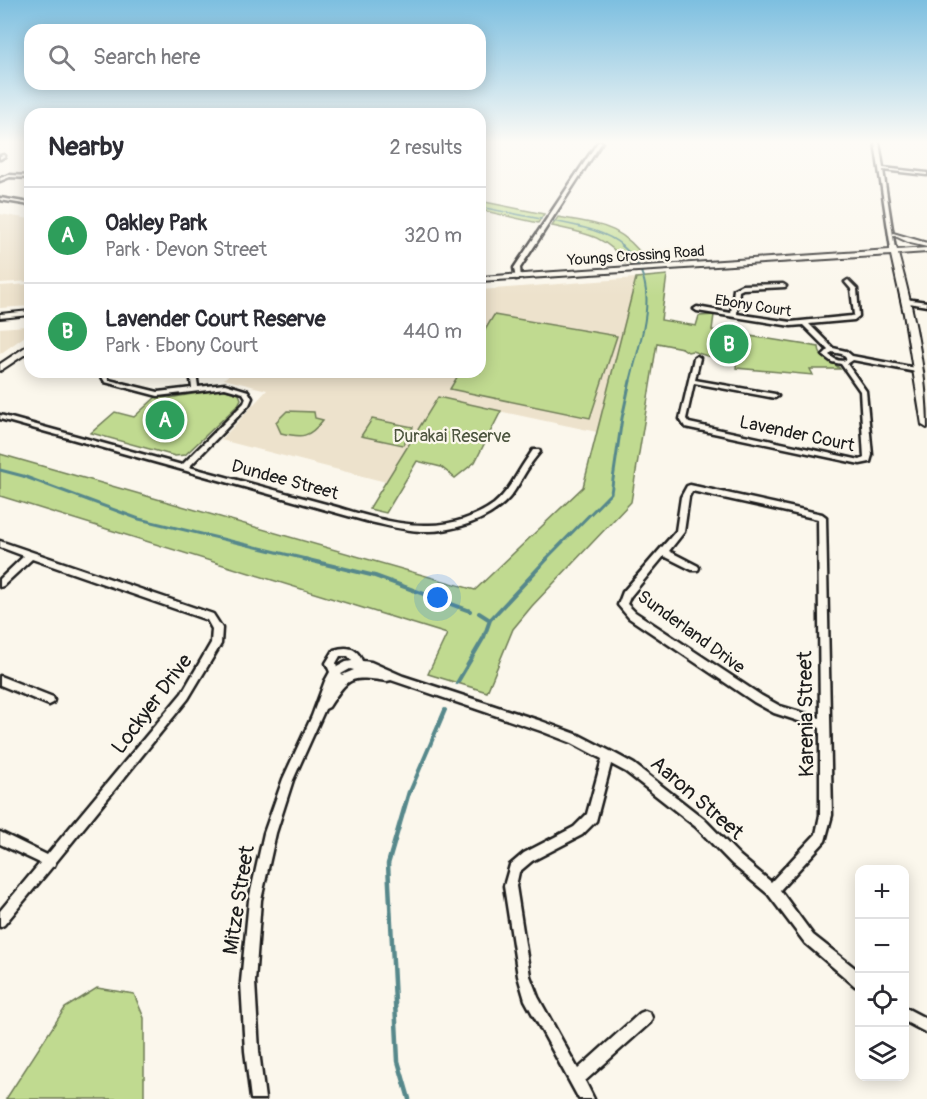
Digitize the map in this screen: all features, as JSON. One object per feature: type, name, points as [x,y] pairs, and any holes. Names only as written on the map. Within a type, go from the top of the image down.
[{"type":"main road","points":[[895,234],[912,242],[927,245]]},
{"type":"main road","name":"Youngs Crossing Road","points":[[756,261],[877,254],[927,245]]},
{"type":"main road","name":"Youngs Crossing Road","points":[[486,279],[896,250],[927,250]]},
{"type":"main road","points":[[896,250],[896,264],[901,280]]},
{"type":"main road","points":[[896,250],[927,425]]},
{"type":"main road","points":[[877,254],[896,264]]},
{"type":"main road","name":"Youngs Crossing Road","points":[[486,283],[518,278]]},
{"type":"main road","points":[[0,316],[24,314]]},
{"type":"main road","points":[[0,322],[24,320]]},
{"type":"main road","points":[[0,360],[24,344]]},
{"type":"main road","points":[[0,368],[24,351]]},
{"type":"street","points":[[518,278],[517,268],[566,193]]},
{"type":"street","points":[[885,193],[890,232],[896,250]]},
{"type":"street","points":[[0,199],[24,203]]},
{"type":"street","points":[[891,227],[895,234],[896,250]]},
{"type":"street","points":[[806,324],[854,318],[857,315],[854,289],[848,282]]},
{"type":"street","points":[[734,315],[736,290],[742,287],[783,286]]},
{"type":"street","points":[[905,301],[927,304]]},
{"type":"street","name":"Ebony Court","points":[[697,309],[806,324],[831,350],[826,353],[828,357],[843,363]]},
{"type":"street","points":[[831,350],[844,352],[851,358],[916,370]]},
{"type":"street","name":"Lavender Court","points":[[697,358],[683,420],[687,425],[860,462],[867,460],[868,455],[863,391],[843,363]]},
{"type":"street","points":[[843,363],[851,358]]},
{"type":"street","points":[[105,378],[107,381],[158,394],[220,386],[235,387],[246,392],[249,401],[184,467]]},
{"type":"street","points":[[194,378],[195,390]]},
{"type":"street","points":[[692,381],[775,396]]},
{"type":"street","name":"Dundee Street","points":[[0,417],[51,433],[184,467],[366,518],[422,528],[457,523],[492,508],[505,498],[527,460],[536,452]]},
{"type":"street","name":"Sunderland Drive","points":[[822,517],[690,488],[685,497],[680,532],[626,595],[622,605],[632,615],[758,699],[778,710],[824,724]]},
{"type":"street","name":"Karenia Street","points":[[772,890],[821,837],[826,815],[822,517]]},
{"type":"street","name":"Lockyer Drive","points":[[0,544],[203,614],[210,617],[217,628],[216,644],[184,696],[0,921]]},
{"type":"street","points":[[663,552],[695,568]]},
{"type":"street","points":[[0,584],[31,555]]},
{"type":"street","name":"Aaron Street","points":[[348,672],[401,680],[541,726],[575,739],[630,768],[700,823],[736,860],[772,890],[809,939],[855,977]]},
{"type":"street","name":"Mitze Street","points":[[258,1099],[252,1051],[248,982],[255,900],[270,833],[281,801],[317,717],[348,672]]},
{"type":"street","points":[[0,680],[49,700]]},
{"type":"street","points":[[587,1099],[532,1000],[524,976],[510,886],[514,868],[528,857],[578,831],[592,817],[608,756]]},
{"type":"street","points":[[0,838],[50,862]]},
{"type":"street","points":[[909,1016],[927,1026]]},
{"type":"street","points":[[577,1079],[645,1018]]},
{"type":"shaded area","points":[[0,214],[24,218],[24,281],[0,283]]},
{"type":"shaded area","points":[[636,278],[597,432],[438,398],[386,482],[221,440],[267,390],[225,378],[486,378],[486,290]]},
{"type":"shaded area","points":[[24,284],[24,306],[0,308],[0,286]]},
{"type":"shaded area","points":[[24,326],[24,337],[0,354],[0,328]]},
{"type":"green space","points":[[486,202],[544,214],[538,223],[486,211]]},
{"type":"green space","points":[[558,217],[598,225],[619,233],[638,249],[648,262],[625,263],[610,246],[602,241],[584,233],[552,226]]},
{"type":"green space","points":[[667,275],[661,320],[696,326],[699,316],[714,315],[712,330],[819,347],[824,358],[840,369],[810,369],[813,375],[736,368],[737,359],[707,356],[657,343],[631,502],[513,629],[487,692],[428,674],[447,634],[0,496],[0,454],[475,590],[583,487],[636,278]]},
{"type":"green space","points":[[494,315],[617,336],[590,418],[450,389],[456,378],[486,378],[486,328]]},
{"type":"green space","points":[[222,389],[239,394],[241,399],[238,405],[185,455],[175,456],[91,433],[115,412],[134,417],[156,397],[169,398]]},
{"type":"green space","name":"Durakai Reserve","points":[[438,397],[501,411],[475,462],[455,478],[441,467],[417,461],[386,513],[369,509]]},
{"type":"green space","points":[[287,411],[314,412],[315,418],[323,420],[305,435],[294,436],[281,433],[276,422]]},
{"type":"green space","points":[[372,419],[413,427],[403,445],[361,436]]},
{"type":"green space","points":[[97,988],[134,994],[144,1018],[144,1099],[6,1099],[65,1008]]},
{"type":"waterway","points":[[486,208],[541,219]]},
{"type":"waterway","points":[[553,221],[599,232],[623,246]]},
{"type":"waterway","points":[[621,245],[643,275],[646,292],[644,327],[630,382]]},
{"type":"waterway","points":[[545,560],[611,493],[630,381]]},
{"type":"waterway","points":[[0,470],[23,476],[139,519],[310,560]]},
{"type":"waterway","points":[[304,559],[375,576],[470,611]]},
{"type":"waterway","points":[[490,620],[547,559]]},
{"type":"waterway","points":[[479,613],[490,620]]},
{"type":"waterway","points":[[457,683],[484,637],[490,620]]},
{"type":"waterway","points":[[409,794],[445,710]]},
{"type":"waterway","points":[[409,792],[388,864],[398,1061],[409,1099]]},
{"type":"place","name":"Lavender Court Reserve","points":[[729,344]]},
{"type":"place","name":"Oakley Park","points":[[165,420]]}]
